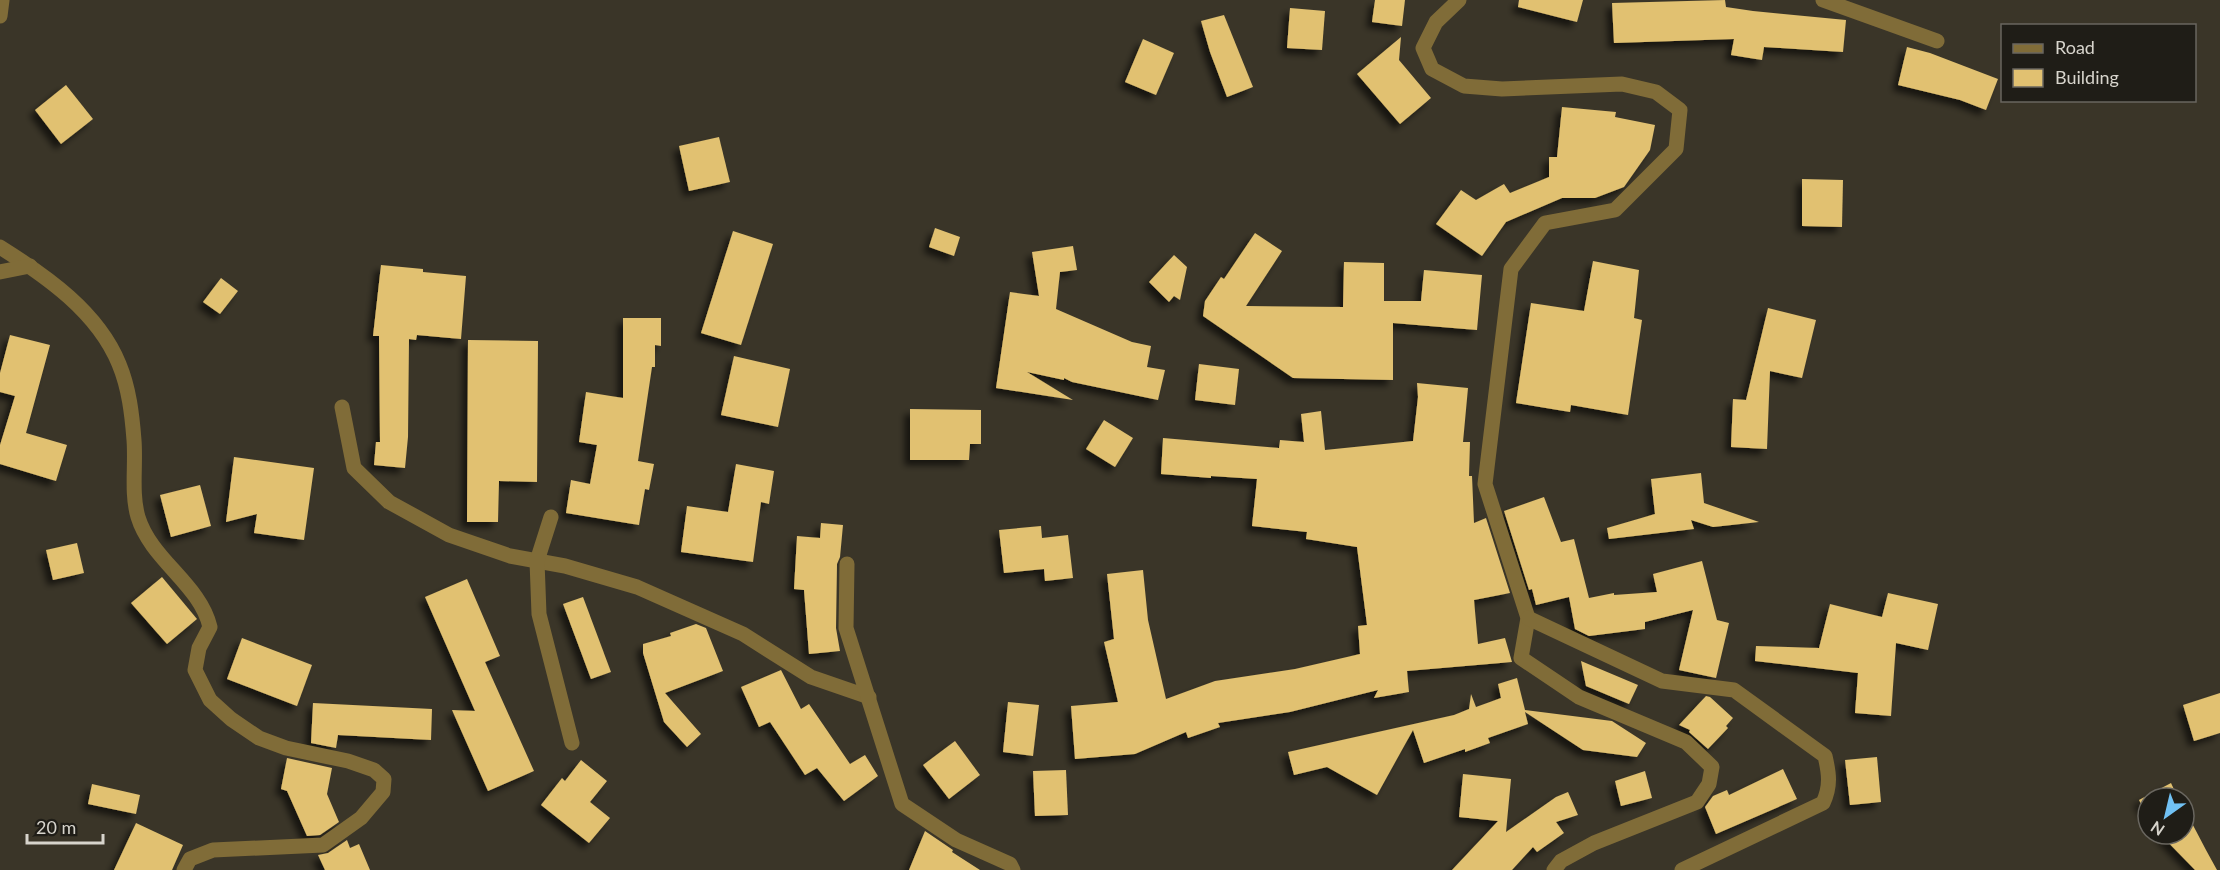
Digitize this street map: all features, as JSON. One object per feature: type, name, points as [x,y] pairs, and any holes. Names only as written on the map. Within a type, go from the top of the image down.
[{"type":"street","points":[[0,16],[2,0]]},
{"type":"street","points":[[1459,0],[1436,22],[1423,48],[1432,69],[1464,86],[1502,88],[1622,84],[1656,92],[1680,110],[1676,149],[1615,210],[1545,223],[1511,269],[1485,484],[1528,618],[1521,658],[1579,697],[1686,742],[1712,766],[1709,784],[1697,802],[1594,843],[1561,861],[1554,870]]},
{"type":"street","points":[[1824,0],[1937,41]]},
{"type":"street","points":[[0,247],[30,266],[89,318],[107,339],[119,364],[130,397],[135,443],[134,483],[138,517],[150,541],[193,593],[207,616],[210,627],[199,648],[195,670],[210,700],[231,719],[259,738],[286,748],[348,761],[374,770],[384,779],[383,792],[362,818],[323,845],[213,850],[190,859],[184,870]]},
{"type":"street","points":[[0,272],[30,266]]},
{"type":"street","points":[[342,407],[354,468],[389,502],[448,535],[510,556],[565,566],[637,587],[743,634],[811,677],[869,696]]},
{"type":"street","points":[[551,517],[537,561],[539,614],[572,743]]},
{"type":"street","points":[[847,564],[846,628],[902,804],[956,840],[1010,864],[1013,870]]},
{"type":"street","points":[[1528,618],[1662,681],[1734,690],[1825,756],[1829,790],[1823,802],[1682,870]]},
{"type":"building","points":[[1375,0],[1405,0],[1402,26],[1372,22]]},
{"type":"building","points":[[1519,0],[1583,0],[1577,22],[1518,7]]},
{"type":"building","points":[[1725,0],[1726,7],[1846,20],[1843,52],[1764,47],[1762,60],[1731,55],[1734,39],[1614,43],[1612,3]]},
{"type":"building","points":[[1290,8],[1325,11],[1322,50],[1287,48]]},
{"type":"building","points":[[1224,15],[1253,87],[1227,97],[1201,21]]},
{"type":"building","points":[[1401,37],[1399,60],[1431,98],[1400,124],[1357,74]]},
{"type":"building","points":[[1143,39],[1174,53],[1156,95],[1125,82]]},
{"type":"building","points":[[1907,47],[1930,53],[1998,79],[1986,110],[1960,100],[1898,85]]},
{"type":"building","points":[[66,85],[93,119],[61,144],[35,110]]},
{"type":"building","points":[[1562,107],[1616,112],[1615,117],[1655,125],[1650,150],[1624,187],[1595,198],[1562,198],[1506,222],[1482,256],[1436,224],[1461,190],[1476,200],[1504,184],[1510,193],[1549,177],[1549,157],[1557,157]]},
{"type":"building","points":[[719,137],[730,182],[689,191],[679,146]]},
{"type":"building","points":[[1802,179],[1843,180],[1842,227],[1802,226]]},
{"type":"building","points":[[935,228],[960,237],[954,256],[929,247]]},
{"type":"building","points":[[733,231],[773,244],[741,345],[701,333]]},
{"type":"building","points":[[1255,233],[1282,251],[1246,306],[1343,307],[1344,262],[1384,263],[1384,301],[1421,301],[1424,270],[1482,275],[1477,330],[1393,323],[1393,380],[1293,378],[1203,316],[1205,301],[1221,277],[1224,279]]},
{"type":"building","points":[[1073,246],[1077,270],[1060,272],[1056,309],[1132,342],[1151,346],[1147,367],[1165,370],[1158,400],[1072,382],[1064,378],[1064,380],[1027,372],[1073,400],[996,388],[1010,292],[1039,296],[1032,252]]},
{"type":"building","points":[[1174,255],[1187,267],[1180,300],[1174,296],[1169,302],[1149,282]]},
{"type":"building","points":[[1593,261],[1639,270],[1634,318],[1642,320],[1628,415],[1571,405],[1570,412],[1516,403],[1531,303],[1584,311]]},
{"type":"building","points":[[381,265],[466,276],[461,339],[417,335],[416,340],[409,339],[408,437],[405,468],[374,465],[376,442],[380,442],[379,336],[373,336]]},
{"type":"building","points":[[221,278],[238,291],[220,314],[203,302]]},
{"type":"building","points":[[1768,308],[1816,320],[1802,378],[1770,371],[1767,449],[1731,447],[1733,399],[1746,400]]},
{"type":"building","points":[[623,318],[661,318],[661,346],[655,345],[655,367],[652,367],[638,461],[654,464],[649,490],[645,489],[639,525],[566,513],[571,480],[590,484],[597,445],[579,442],[586,392],[623,398]]},
{"type":"building","points":[[10,335],[50,345],[26,433],[67,445],[56,481],[0,464],[0,445],[15,396],[0,392],[0,373]]},
{"type":"building","points":[[468,340],[538,341],[537,482],[499,481],[498,522],[467,522]]},
{"type":"building","points":[[734,356],[790,369],[778,427],[721,415]]},
{"type":"building","points":[[1199,364],[1239,369],[1235,405],[1195,400]]},
{"type":"building","points":[[1417,383],[1468,388],[1463,442],[1470,442],[1469,476],[1472,476],[1474,523],[1486,518],[1510,593],[1474,600],[1478,644],[1505,638],[1512,662],[1407,671],[1409,692],[1374,698],[1378,690],[1290,712],[1218,723],[1220,727],[1188,738],[1186,732],[1135,754],[1075,759],[1071,706],[1118,702],[1104,642],[1114,639],[1107,574],[1143,570],[1148,620],[1166,699],[1215,681],[1295,669],[1360,654],[1358,626],[1367,625],[1357,547],[1306,539],[1307,532],[1252,526],[1257,479],[1161,474],[1163,438],[1279,448],[1280,440],[1304,442],[1301,414],[1321,411],[1325,450],[1413,441],[1418,397]]},
{"type":"building","points":[[910,409],[981,410],[981,444],[970,444],[969,460],[910,460]]},
{"type":"building","points":[[1104,420],[1133,438],[1115,467],[1086,449]]},
{"type":"building","points":[[234,457],[314,468],[304,540],[254,533],[257,514],[226,522]]},
{"type":"building","points":[[736,464],[774,471],[769,504],[761,502],[753,562],[681,552],[687,506],[728,512]]},
{"type":"building","points":[[1701,473],[1704,503],[1759,522],[1713,527],[1691,520],[1694,529],[1609,539],[1607,528],[1655,514],[1651,479]]},
{"type":"building","points":[[200,485],[211,526],[171,537],[160,495]]},
{"type":"building","points":[[1544,497],[1561,542],[1574,539],[1589,598],[1614,593],[1614,595],[1657,592],[1653,574],[1702,561],[1717,620],[1729,623],[1716,678],[1679,670],[1693,610],[1645,622],[1645,629],[1589,636],[1575,629],[1569,597],[1536,605],[1504,511]]},
{"type":"building","points":[[821,523],[843,525],[840,557],[837,564],[836,628],[840,651],[809,654],[804,590],[794,589],[797,536],[820,538]]},
{"type":"building","points":[[1041,526],[1042,538],[1068,535],[1073,578],[1045,581],[1044,569],[1004,573],[999,530]]},
{"type":"building","points":[[77,543],[84,573],[53,580],[46,550]]},
{"type":"building","points":[[162,577],[197,619],[167,644],[131,603]]},
{"type":"building","points":[[467,579],[500,656],[485,662],[534,771],[488,791],[452,710],[475,711],[425,597]]},
{"type":"building","points":[[1888,593],[1938,604],[1928,650],[1896,643],[1891,716],[1855,713],[1858,673],[1755,661],[1756,646],[1819,648],[1830,604],[1882,617]]},
{"type":"building","points":[[583,597],[611,672],[591,679],[563,604]]},
{"type":"building","points":[[696,624],[706,628],[723,671],[665,693],[701,734],[687,747],[664,722],[643,653],[643,644],[671,636],[670,633]]},
{"type":"building","points":[[242,638],[312,665],[297,706],[227,679]]},
{"type":"building","points":[[1581,661],[1638,685],[1629,704],[1586,686]]},
{"type":"building","points":[[781,670],[801,709],[809,704],[850,764],[865,755],[878,776],[844,801],[817,768],[805,775],[770,722],[759,727],[741,687]]},
{"type":"building","points":[[1517,678],[1525,710],[1612,721],[1646,743],[1637,757],[1583,750],[1525,712],[1528,724],[1488,738],[1490,743],[1424,763],[1413,730],[1377,795],[1327,767],[1294,775],[1288,752],[1454,715],[1469,709],[1471,694],[1476,707],[1501,698],[1498,684]]},
{"type":"building","points":[[2220,693],[2220,733],[2194,741],[2183,705]]},
{"type":"building","points":[[1706,696],[1733,718],[1726,726],[1728,728],[1708,749],[1689,732],[1690,730],[1679,725]]},
{"type":"building","points":[[1008,702],[1039,705],[1033,756],[1003,752]]},
{"type":"building","points":[[313,703],[432,709],[431,740],[338,735],[336,748],[311,743]]},
{"type":"building","points":[[955,741],[980,775],[949,799],[923,765]]},
{"type":"building","points":[[1877,757],[1881,802],[1850,805],[1845,760]]},
{"type":"building","points":[[287,758],[332,768],[327,794],[339,822],[320,835],[307,836],[287,791],[281,789]]},
{"type":"building","points":[[581,760],[607,781],[590,802],[610,818],[589,843],[541,805],[562,778],[565,781]]},
{"type":"building","points":[[1783,769],[1797,799],[1716,834],[1705,807],[1713,796],[1727,790],[1729,795]]},
{"type":"building","points":[[1066,770],[1068,815],[1035,816],[1033,771]]},
{"type":"building","points":[[1645,771],[1652,798],[1621,806],[1615,781]]},
{"type":"building","points":[[1463,774],[1511,779],[1506,832],[1556,797],[1568,792],[1578,815],[1556,822],[1564,833],[1537,852],[1533,847],[1512,870],[1452,870],[1498,821],[1459,817]]},
{"type":"building","points":[[92,784],[140,795],[136,814],[88,804]]},
{"type":"building","points":[[136,823],[183,845],[172,870],[114,870]]},
{"type":"building","points":[[925,831],[953,850],[952,852],[980,870],[909,870]]},
{"type":"building","points":[[2196,831],[2217,870],[2195,870],[2172,846],[2196,846]]},
{"type":"building","points":[[347,840],[350,848],[359,844],[370,870],[325,870],[318,855],[328,853]]}]
